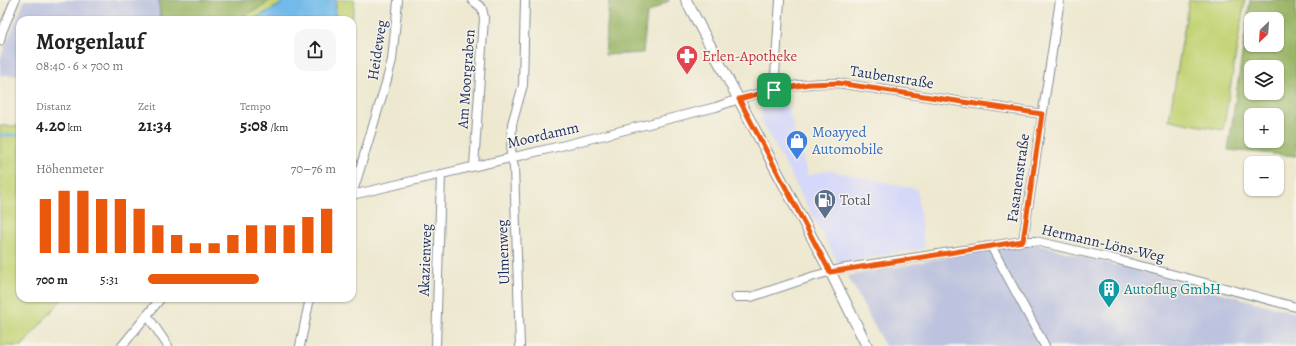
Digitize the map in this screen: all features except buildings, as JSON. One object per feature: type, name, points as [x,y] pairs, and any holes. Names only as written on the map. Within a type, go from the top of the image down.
[{"type":"main road","points":[[686,0],[830,272],[867,346]]},
{"type":"street","points":[[0,41],[1,32],[16,0]]},
{"type":"street","name":"Am Moorgraben","points":[[472,0],[482,8],[484,18],[474,166]]},
{"type":"street","name":"Ulmenweg","points":[[520,346],[514,167],[511,156],[512,124],[523,85],[525,0]]},
{"type":"street","points":[[774,90],[780,0]]},
{"type":"street","name":"Fasanenstraße","points":[[1023,241],[1060,0]]},
{"type":"street","name":"Heideweg","points":[[356,182],[392,60],[398,1]]},
{"type":"street","name":"Taubenstraße","points":[[739,99],[774,90],[809,84],[838,83],[1042,114]]},
{"type":"street","name":"Moordamm","points":[[356,194],[511,156],[561,146],[716,107],[739,99]]},
{"type":"street","name":"Akazienweg","points":[[436,346],[441,174]]},
{"type":"street","name":"Hermann-Löns-Weg","points":[[736,297],[751,296],[830,272],[1035,240],[1118,260],[1296,307]]},
{"type":"street","points":[[991,246],[1045,346]]},
{"type":"street","points":[[122,346],[157,302]]},
{"type":"street","points":[[300,346],[309,302]]},
{"type":"street","points":[[147,314],[168,346]]},
{"type":"shaded area","points":[[25,0],[159,0],[160,16],[18,16]]},
{"type":"shaded area","points":[[16,21],[16,75],[0,75],[0,59]]},
{"type":"shaded area","points":[[784,95],[808,176],[827,170],[917,189],[924,248],[838,263],[761,120],[761,109],[763,105]]},
{"type":"shaded area","points":[[1028,242],[1296,313],[1296,346],[885,346],[848,276]]},
{"type":"green space","points":[[159,0],[270,0],[243,16],[160,16]]},
{"type":"green space","points":[[270,0],[283,0],[280,5],[259,16],[243,16],[262,6]]},
{"type":"green space","points":[[336,0],[355,0],[353,16],[335,16]]},
{"type":"green space","points":[[609,0],[670,0],[647,14],[643,53],[605,55]]},
{"type":"green space","points":[[1189,0],[1245,0],[1223,130],[1169,120]]},
{"type":"green space","points":[[1250,0],[1296,0],[1296,156],[1228,150],[1244,41],[1244,52],[1284,52],[1284,12],[1248,12]]},
{"type":"green space","points":[[0,126],[16,126],[16,302],[60,302],[22,346],[0,346]]},
{"type":"water","points":[[283,0],[336,0],[335,16],[259,16],[280,5]]},
{"type":"waterway","points":[[0,135],[16,135]]},
{"type":"place","name":"Erlen-Apotheke","points":[[687,76]]},
{"type":"place","name":"Moayyed Automobile","points":[[797,160]]},
{"type":"place","name":"Total","points":[[825,220]]},
{"type":"place","name":"Autoflug GmbH","points":[[1109,308]]},
{"type":"route","points":[[838,83],[1042,114],[1023,241],[840,269],[830,272],[739,99],[774,90],[809,84],[838,83]]}]
